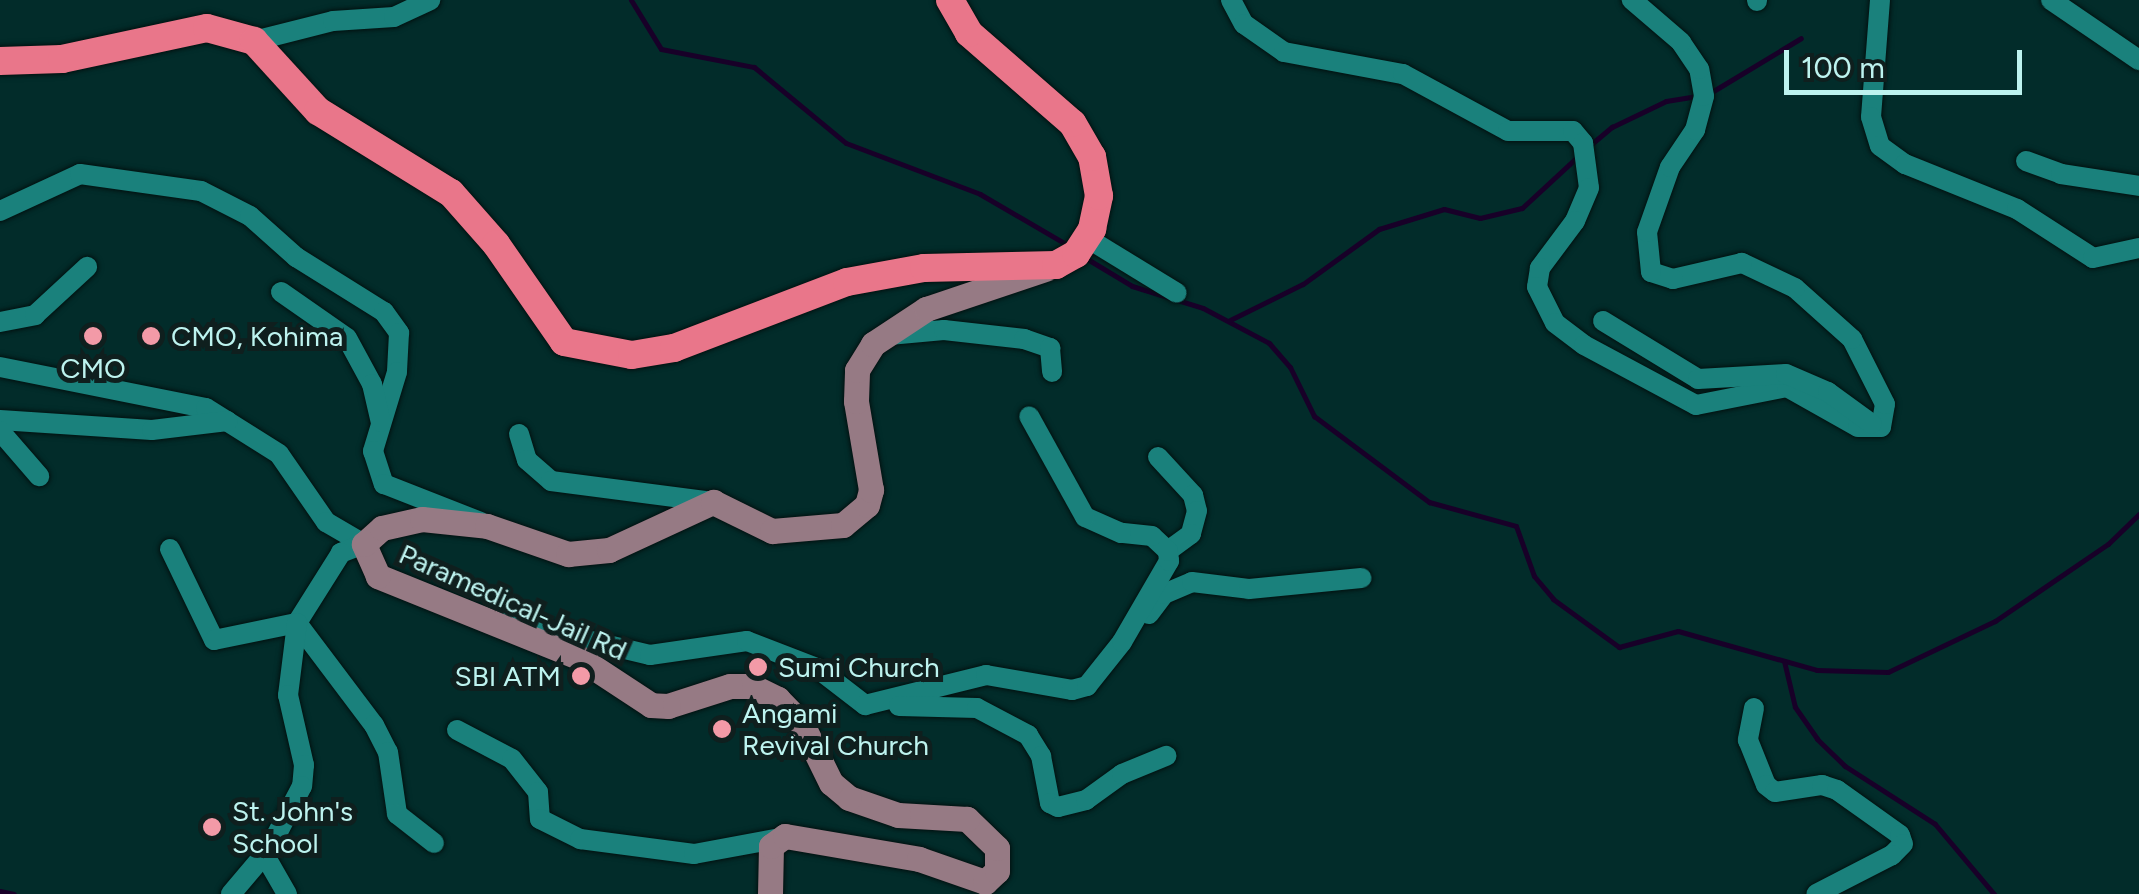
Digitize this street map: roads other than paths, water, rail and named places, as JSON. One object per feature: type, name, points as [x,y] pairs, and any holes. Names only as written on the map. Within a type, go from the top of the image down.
[{"type":"highway","points":[[0,61],[62,60],[207,28],[254,41],[318,111],[451,193],[496,244],[546,321],[576,348],[632,355],[674,348],[847,282],[898,272],[1056,265],[1076,254],[1088,238],[1100,196],[1085,146],[1028,79],[969,32],[950,0]]},
{"type":"main road","points":[[713,502],[772,531],[824,530],[857,515],[867,505],[872,476],[856,402],[857,370],[882,335],[926,309],[1056,265]]},
{"type":"main road","name":"Paramedical-Jail Rd","points":[[713,502],[609,550],[568,554],[486,526],[422,519],[382,528],[364,544],[378,576],[611,673],[651,705],[668,706],[730,686],[750,686],[778,699],[802,724],[831,783],[849,798],[898,814],[967,820],[988,834],[997,871],[990,880],[977,880],[919,858],[804,838],[775,839]]},
{"type":"main road","points":[[770,894],[775,839]]},
{"type":"street","points":[[254,41],[333,22],[394,17],[430,0]]},
{"type":"street","points":[[1231,0],[1244,24],[1284,52],[1403,74],[1508,131],[1573,132],[1583,143],[1589,188],[1575,221],[1540,268],[1538,287],[1554,323],[1584,345],[1696,405],[1787,387],[1858,427],[1878,428]]},
{"type":"street","points":[[1632,0],[1682,42],[1699,69],[1704,96],[1696,130],[1662,183],[1647,232],[1651,272],[1673,280],[1742,263],[1795,288],[1838,320],[1865,360],[1885,404],[1878,428]]},
{"type":"street","points":[[1880,0],[1871,117],[1880,146],[1906,164],[2018,210],[2093,258],[2139,248]]},
{"type":"street","points":[[2052,0],[2139,60]]},
{"type":"street","points":[[2026,161],[2062,174],[2139,186]]},
{"type":"street","points":[[0,211],[80,174],[221,198],[392,320],[401,353],[373,451],[384,484],[486,526]]},
{"type":"street","points":[[1088,238],[1177,292]]},
{"type":"street","points":[[0,322],[35,314],[88,267]]},
{"type":"street","points":[[281,292],[347,338],[372,384],[381,424]]},
{"type":"street","points":[[1603,321],[1698,379],[1786,374],[1828,392],[1878,428]]},
{"type":"street","points":[[882,335],[944,330],[1024,340],[1050,348],[1052,372]]},
{"type":"street","points":[[0,367],[174,398],[228,421],[279,454],[326,522],[364,544]]},
{"type":"street","points":[[1029,416],[1085,517],[1121,533],[1152,536],[1168,551],[1169,561],[1102,674],[1072,690]]},
{"type":"street","points":[[0,420],[152,430],[228,421]]},
{"type":"street","points":[[0,431],[39,476]]},
{"type":"street","points":[[520,434],[527,460],[551,481],[713,502]]},
{"type":"street","points":[[1158,456],[1193,495],[1197,511],[1190,534],[1168,551]]},
{"type":"street","points":[[231,894],[290,816],[304,766],[288,695],[297,623],[341,552],[364,544]]},
{"type":"street","points":[[170,549],[214,640],[297,623]]},
{"type":"street","points":[[878,706],[986,675],[1088,695],[1113,680],[1152,608],[1176,585],[1249,589],[1361,578]]},
{"type":"street","points":[[480,620],[568,631],[650,655],[748,641],[792,655],[857,700],[878,706],[958,705],[994,715],[1036,744],[1047,795],[1058,807],[1086,800],[1122,774],[1166,756]]},
{"type":"street","points":[[297,623],[374,725],[388,752],[397,814],[434,843]]},
{"type":"street","points":[[1754,708],[1748,740],[1766,785],[1775,792],[1822,785],[1837,790],[1900,835],[1902,844],[1892,855],[1816,894]]},
{"type":"street","points":[[457,730],[512,759],[538,792],[540,820],[580,839],[694,854],[775,839]]},
{"type":"street","points":[[264,854],[287,894]]},
{"type":"waterway","points":[[631,0],[661,49],[754,67],[846,143],[980,194],[1071,247]]},
{"type":"waterway","points":[[1710,93],[1801,38]]},
{"type":"waterway","points":[[1589,146],[1612,127],[1666,101],[1699,96]]},
{"type":"waterway","points":[[1230,320],[1303,284],[1379,229],[1444,209],[1480,218],[1522,208],[1577,157]]},
{"type":"waterway","points":[[1084,257],[1132,286],[1203,308],[1269,343],[1290,367],[1314,416],[1429,502],[1516,526],[1534,576],[1553,599],[1619,647],[1678,631],[1817,670],[1888,672],[1995,621],[2108,544],[2139,514]]},
{"type":"waterway","points":[[1784,661],[1795,707],[1817,739],[1845,766],[1935,824],[1994,894]]},
{"type":"waterway","points":[[0,891],[14,894]]},
{"type":"place","name":"CMO","points":[[93,336]]},
{"type":"place","name":"CMO, Kohima","points":[[151,336]]},
{"type":"place","name":"Sumi Church","points":[[758,667]]},
{"type":"place","name":"SBI ATM","points":[[581,676]]},
{"type":"place","name":"Angami Revival Church","points":[[722,729]]},
{"type":"place","name":"St. John's School","points":[[212,827]]}]
